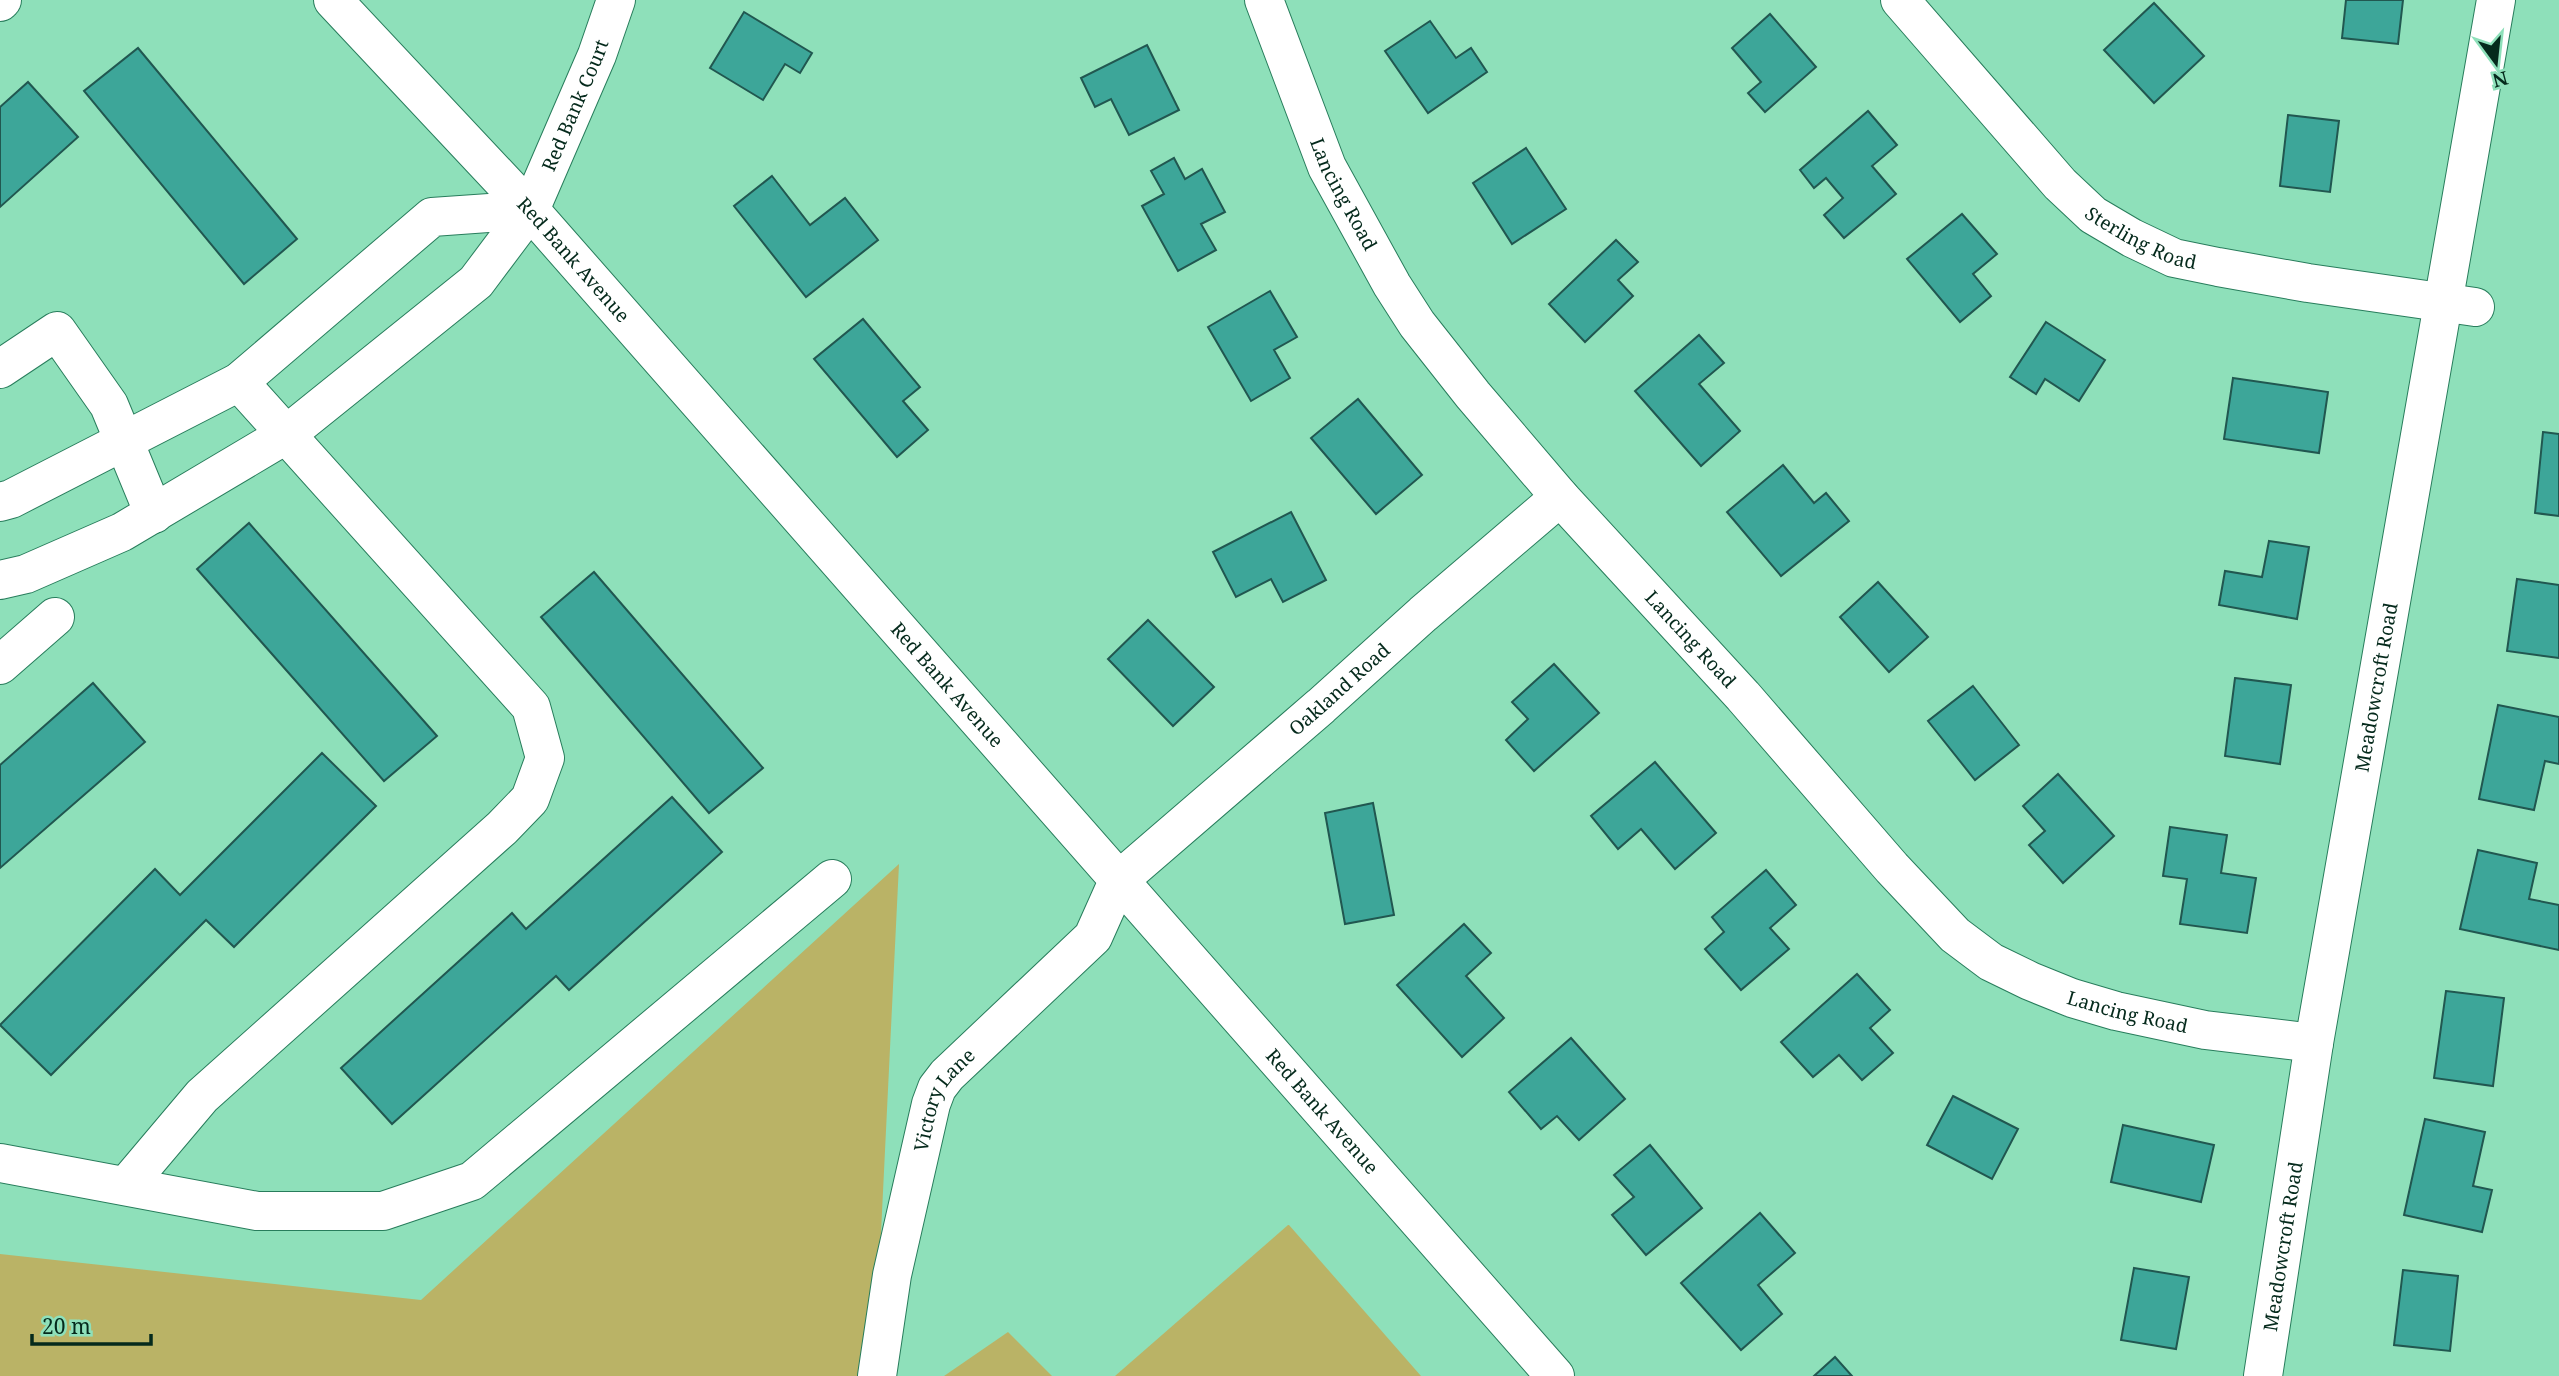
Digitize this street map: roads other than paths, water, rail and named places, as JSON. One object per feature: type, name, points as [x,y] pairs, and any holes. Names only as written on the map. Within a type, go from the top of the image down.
[{"type":"street","name":"Red Bank Avenue","points":[[334,0],[530,209],[1555,1376]]},
{"type":"street","name":"Red Bank Court","points":[[0,580],[26,574],[122,532],[286,434],[476,282],[530,209],[597,55],[616,0]]},
{"type":"street","name":"Lancing Road","points":[[1264,0],[1327,167],[1392,285],[1438,350],[1560,497],[1955,935],[1991,962],[2030,982],[2072,998],[2116,1011],[2205,1030],[2314,1043]]},
{"type":"street","name":"Sterling Road","points":[[1900,0],[2060,184],[2093,215],[2132,238],[2174,258],[2218,267],[2308,283],[2458,304]]},
{"type":"street","name":"Meadowcroft Road","points":[[2263,1376],[2314,1043],[2458,304],[2496,0]]},
{"type":"street","points":[[0,502],[239,382],[432,217],[530,209]]},
{"type":"street","points":[[0,369],[57,331],[109,405],[155,514]]},
{"type":"street","points":[[126,1186],[202,1096],[502,828],[530,799],[545,758],[531,708],[239,382]]},
{"type":"street","name":"Oakland Road","points":[[1118,881],[1560,497]]},
{"type":"street","points":[[0,664],[55,617]]},
{"type":"street","points":[[0,1163],[257,1211],[383,1211],[472,1181],[832,879]]},
{"type":"street","name":"Victory Lane","points":[[877,1376],[892,1275],[937,1087],[947,1074],[1093,937],[1118,881]]}]
